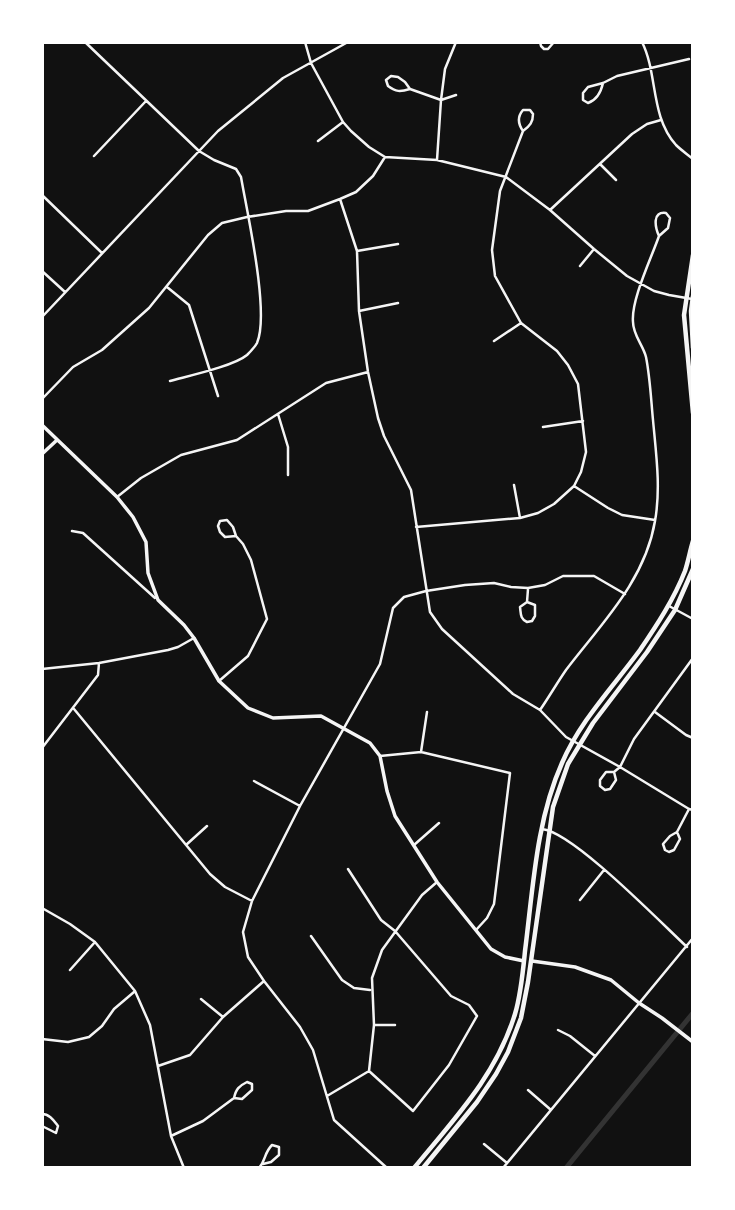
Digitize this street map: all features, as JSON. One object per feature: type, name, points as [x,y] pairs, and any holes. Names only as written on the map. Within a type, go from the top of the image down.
[{"type":"main road","points":[[693,255],[685,298],[693,414]]},
{"type":"main road","points":[[693,298],[693,348]]},
{"type":"main road","points":[[414,1168],[482,1083],[495,1062],[516,1012],[542,830],[562,762],[590,715],[669,606],[685,571],[693,541]]},
{"type":"main road","points":[[423,1168],[477,1102],[496,1074],[521,1018],[553,807],[568,764],[593,723],[675,610],[693,569]]},
{"type":"street","points":[[85,42],[199,151],[236,169],[241,177],[259,282],[261,326],[257,345],[244,358],[170,381]]},
{"type":"street","points":[[304,42],[311,63],[343,122],[385,157],[437,160],[506,177],[550,210],[618,270],[641,285],[669,296],[693,298]]},
{"type":"street","points":[[42,317],[218,131],[283,78],[348,42]]},
{"type":"street","points":[[437,160],[440,100],[445,69],[456,42]]},
{"type":"street","points":[[540,42],[544,49],[548,49],[554,42]]},
{"type":"street","points":[[642,42],[661,120],[676,145],[693,158]]},
{"type":"street","points":[[603,83],[594,101],[588,103],[583,100],[583,93],[588,88],[617,76],[689,59]]},
{"type":"street","points":[[410,89],[401,92],[394,90],[388,86],[386,80],[391,76],[398,77],[410,89],[440,100],[456,95]]},
{"type":"street","points":[[94,156],[146,101]]},
{"type":"street","points":[[416,527],[520,518],[538,513],[554,504],[574,486],[581,472],[586,452],[578,384],[557,351],[521,323],[495,276],[492,260],[500,191],[523,131],[533,120],[530,110],[520,113],[519,125],[523,131]]},
{"type":"street","points":[[550,210],[632,134],[647,124],[661,120]]},
{"type":"street","points":[[318,141],[343,122]]},
{"type":"street","points":[[42,398],[73,367],[102,350],[149,308],[208,235],[222,223],[286,211],[308,211],[340,199],[356,192],[373,176],[385,157]]},
{"type":"street","points":[[600,164],[616,180]]},
{"type":"street","points":[[42,195],[102,253]]},
{"type":"street","points":[[340,199],[357,251],[359,311],[378,418],[384,436],[411,489],[430,612],[442,629],[513,694],[540,710],[566,737],[691,809],[677,832],[663,844],[665,850],[674,850],[680,839],[677,832]]},
{"type":"street","points":[[540,710],[565,672],[625,594],[646,552],[655,520],[657,481],[651,395],[644,349],[632,321],[634,307],[659,236],[668,228],[670,218],[663,212],[656,218],[655,227],[659,236]]},
{"type":"street","points":[[357,251],[398,244]]},
{"type":"street","points":[[580,266],[594,249]]},
{"type":"street","points":[[42,271],[65,292]]},
{"type":"street","points":[[167,287],[189,306],[218,396]]},
{"type":"street","points":[[359,311],[398,303]]},
{"type":"street","points":[[494,341],[521,323]]},
{"type":"street","points":[[117,498],[141,478],[181,455],[237,440],[326,383],[368,372]]},
{"type":"street","points":[[278,414],[288,447],[288,475]]},
{"type":"street","points":[[543,427],[583,421]]},
{"type":"street","points":[[42,425],[133,517],[146,542],[148,573],[158,600]]},
{"type":"street","points":[[42,454],[57,440]]},
{"type":"street","points":[[514,485],[520,518]]},
{"type":"street","points":[[574,486],[621,514],[655,520]]},
{"type":"street","points":[[219,681],[248,656],[267,619],[251,560],[233,527],[227,520],[220,521],[218,526],[225,537],[236,536]]},
{"type":"street","points":[[72,531],[83,533],[184,625],[219,681],[248,708],[273,718],[321,716],[370,743],[380,756],[387,791],[396,816],[437,882],[491,949],[505,957],[575,967],[611,980],[693,1042]]},
{"type":"street","points":[[387,1168],[334,1120],[313,1050],[300,1027],[248,957],[243,932],[253,901],[300,806],[380,664],[393,608],[404,597],[465,585],[494,583],[528,588],[545,585],[563,576],[594,576],[625,594]]},
{"type":"street","points":[[527,602],[528,588]]},
{"type":"street","points":[[527,602],[535,605],[535,615],[532,621],[527,622],[521,617],[520,607],[527,602]]},
{"type":"street","points":[[669,606],[693,619]]},
{"type":"street","points":[[42,669],[99,663],[168,650],[194,638]]},
{"type":"street","points":[[614,772],[616,780],[610,789],[606,790],[600,786],[600,780],[606,772],[614,772],[620,766],[634,739],[693,659]]},
{"type":"street","points":[[42,748],[98,675],[99,663]]},
{"type":"street","points":[[74,709],[210,874],[225,887],[253,901]]},
{"type":"street","points":[[421,751],[427,712]]},
{"type":"street","points":[[655,712],[693,738]]},
{"type":"street","points":[[380,756],[421,751],[510,773],[494,904],[487,918],[476,930]]},
{"type":"street","points":[[254,781],[300,806]]},
{"type":"street","points":[[414,845],[439,823]]},
{"type":"street","points":[[186,845],[207,826]]},
{"type":"street","points":[[542,830],[549,830],[592,858],[687,947]]},
{"type":"street","points":[[348,869],[381,920],[395,931],[451,996],[469,1005],[477,1016],[449,1065],[413,1111],[369,1071]]},
{"type":"street","points":[[580,900],[604,870]]},
{"type":"street","points":[[369,1071],[374,1025],[372,978],[382,950],[422,895],[437,882]]},
{"type":"street","points":[[42,908],[95,942],[135,991],[150,1025],[171,1136],[184,1168]]},
{"type":"street","points":[[311,936],[342,980],[354,988],[372,990]]},
{"type":"street","points":[[503,1168],[693,938]]},
{"type":"street","points":[[70,970],[95,942]]},
{"type":"street","points":[[158,1066],[190,1055],[223,1017],[264,981]]},
{"type":"street","points":[[42,1039],[68,1042],[89,1037],[102,1026],[114,1009],[135,991]]},
{"type":"street","points":[[201,999],[223,1017]]},
{"type":"street","points":[[374,1025],[396,1025]]},
{"type":"street","points":[[558,1030],[595,1056]]},
{"type":"street","points":[[327,1096],[369,1071]]},
{"type":"street","points":[[171,1136],[203,1121],[234,1098],[241,1085],[247,1082],[252,1084],[252,1090],[242,1099],[234,1098]]},
{"type":"street","points":[[528,1090],[551,1110]]},
{"type":"street","points":[[42,1115],[46,1114],[58,1126],[55,1133],[42,1126]]},
{"type":"street","points":[[484,1144],[507,1163]]},
{"type":"street","points":[[259,1168],[279,1155],[279,1147],[272,1145],[266,1151],[263,1164]]},
{"type":"waterway","points":[[566,1168],[693,1013]]}]
